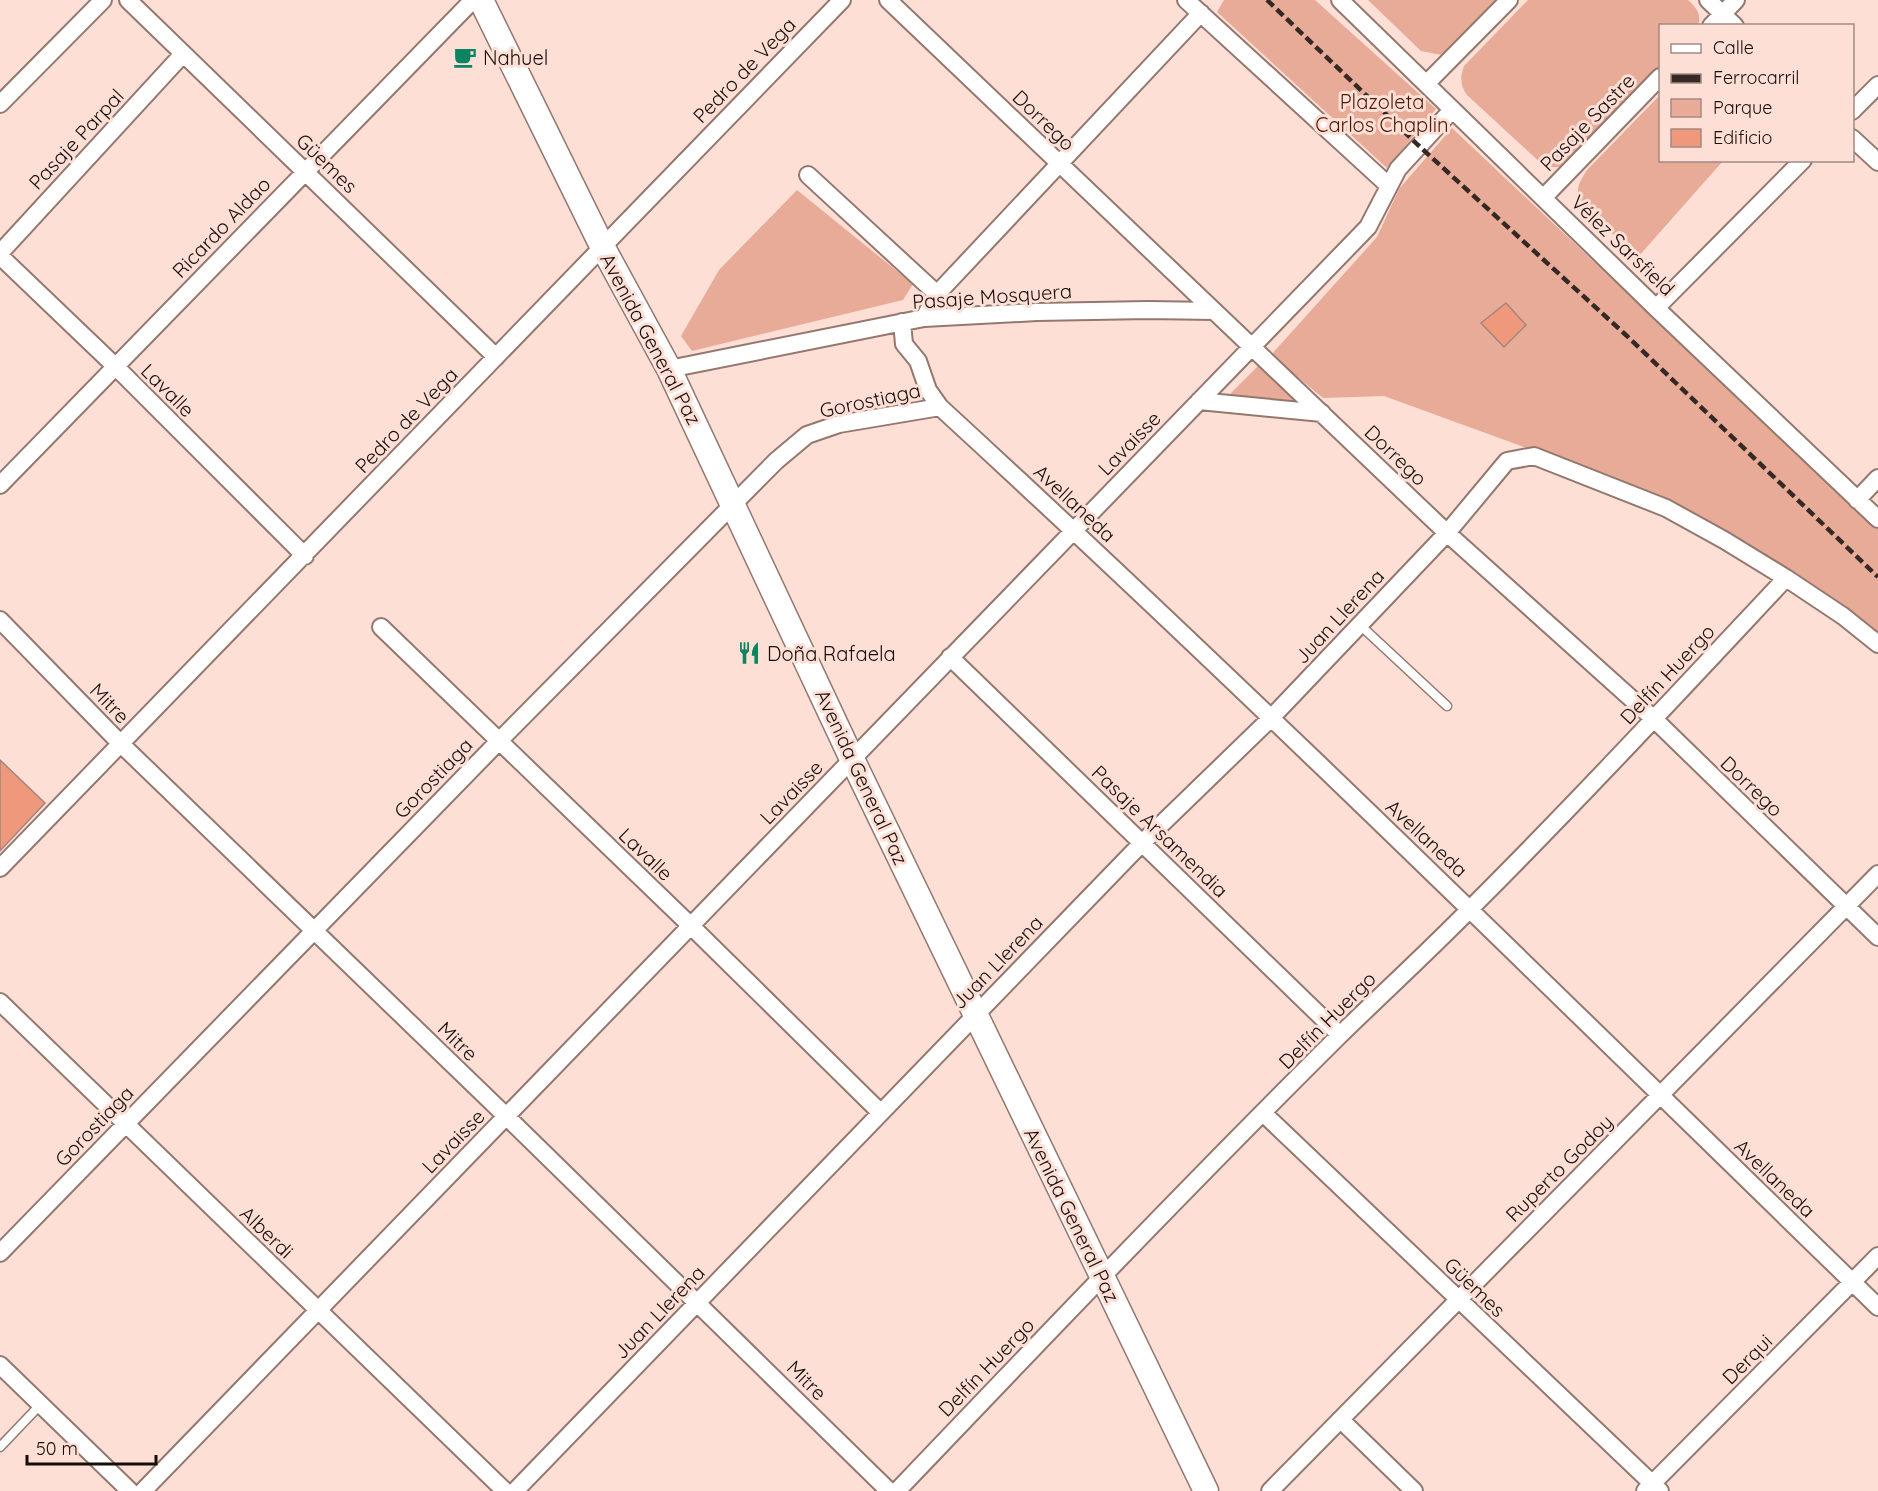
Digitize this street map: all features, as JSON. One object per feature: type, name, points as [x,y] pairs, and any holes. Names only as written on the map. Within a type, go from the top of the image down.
[{"type":"main road","name":"Avenida General Paz","points":[[481,0],[602,246],[669,369],[852,759],[1206,1491]]},
{"type":"street","points":[[0,104],[103,0]]},
{"type":"street","name":"Güemes","points":[[128,0],[496,357]]},
{"type":"street","name":"Ricardo Aldao","points":[[0,485],[473,0]]},
{"type":"street","name":"Pedro de Vega","points":[[0,868],[842,0]]},
{"type":"street","name":"Dorrego","points":[[888,0],[1447,532],[1654,719],[1878,937]]},
{"type":"street","points":[[1186,0],[1388,185]]},
{"type":"street","name":"Vélez Sarsfield","points":[[1340,0],[1656,308],[1878,519]]},
{"type":"street","points":[[1426,84],[1509,0]]},
{"type":"street","points":[[1708,0],[1716,20],[1736,0]]},
{"type":"street","points":[[924,318],[937,294],[1201,13]]},
{"type":"street","name":"Pasaje Parpal","points":[[0,254],[183,54]]},
{"type":"street","name":"Pasaje Sastre","points":[[1544,197],[1659,78]]},
{"type":"street","points":[[1854,109],[1878,85]]},
{"type":"street","name":"Lavaisse","points":[[143,1491],[1368,227],[1398,169],[1452,110]]},
{"type":"street","points":[[1854,140],[1878,162]]},
{"type":"street","points":[[1656,308],[1801,162]]},
{"type":"street","points":[[808,175],[937,294]]},
{"type":"street","name":"Lavalle","points":[[0,254],[304,556]]},
{"type":"street","name":"Pasaje Mosquera","points":[[669,369],[924,318],[1048,312],[1214,311]]},
{"type":"street","name":"Avellaneda","points":[[902,322],[904,344],[918,361],[928,390],[940,407],[1074,530],[1471,909],[1878,1307]]},
{"type":"street","points":[[1199,400],[1322,412]]},
{"type":"street","name":"Gorostiaga","points":[[0,1253],[313,930],[776,460],[807,435],[839,424],[940,407]]},
{"type":"street","name":"Juan Llerena","points":[[515,1491],[1142,843],[1270,719],[1447,532],[1508,461],[1534,456],[1666,508],[1786,578]]},
{"type":"street","points":[[1857,500],[1878,478]]},
{"type":"street","points":[[1786,578],[1843,616],[1878,644]]},
{"type":"street","name":"Delfín Huergo","points":[[897,1491],[1263,1113],[1471,909],[1786,578]]},
{"type":"street","name":"Mitre","points":[[0,620],[121,744],[698,1302],[889,1491]]},
{"type":"street","name":"Lavalle","points":[[381,627],[881,1113]]},
{"type":"street","name":"Pasaje Arsamendia","points":[[950,657],[1340,1035]]},
{"type":"street","name":"Ruperto Godoy","points":[[1270,1491],[1878,874]]},
{"type":"street","name":"Alberdi","points":[[0,1002],[505,1491]]},
{"type":"street","name":"Güemes","points":[[1263,1113],[1653,1489]]},
{"type":"street","name":"Derqui","points":[[1653,1489],[1878,1256]]},
{"type":"street","points":[[0,1365],[130,1491]]},
{"type":"street","points":[[1341,1420],[1414,1491]]},
{"type":"lane","points":[[1360,625],[1447,706]]},
{"type":"lane","points":[[0,1447],[41,1404]]},
{"type":"green space","name":"Plazoleta Carlos Chaplin","points":[[1224,0],[1315,0],[1436,109],[1387,168],[1217,12]]},
{"type":"green space","points":[[1368,0],[1498,0],[1453,48],[1442,55],[1421,51]]},
{"type":"green space","points":[[1528,0],[1688,0],[1694,5],[1699,18],[1698,24],[1659,24],[1659,70],[1564,167],[1545,167],[1467,95],[1461,81],[1464,66]]},
{"type":"green space","points":[[1659,96],[1659,162],[1722,162],[1638,257],[1581,203],[1578,189],[1587,170]]},
{"type":"green space","points":[[1452,128],[1878,529],[1878,633],[1681,508],[1527,448],[1384,396],[1323,398],[1271,355],[1377,237],[1399,189]]},
{"type":"green space","points":[[797,190],[913,284],[903,300],[692,351],[681,336],[719,270]]},
{"type":"green space","points":[[1258,366],[1295,401],[1229,395]]},
{"type":"building","points":[[1506,303],[1526,325],[1504,347],[1481,323]]},
{"type":"building","points":[[0,760],[45,803],[0,851]]},
{"type":"railway","points":[[1267,0],[1418,145],[1627,336],[1878,577]]},
{"type":"place","name":"Nahuel","points":[[465,57]]},
{"type":"place","name":"Doña Rafaela","points":[[749,653]]}]
